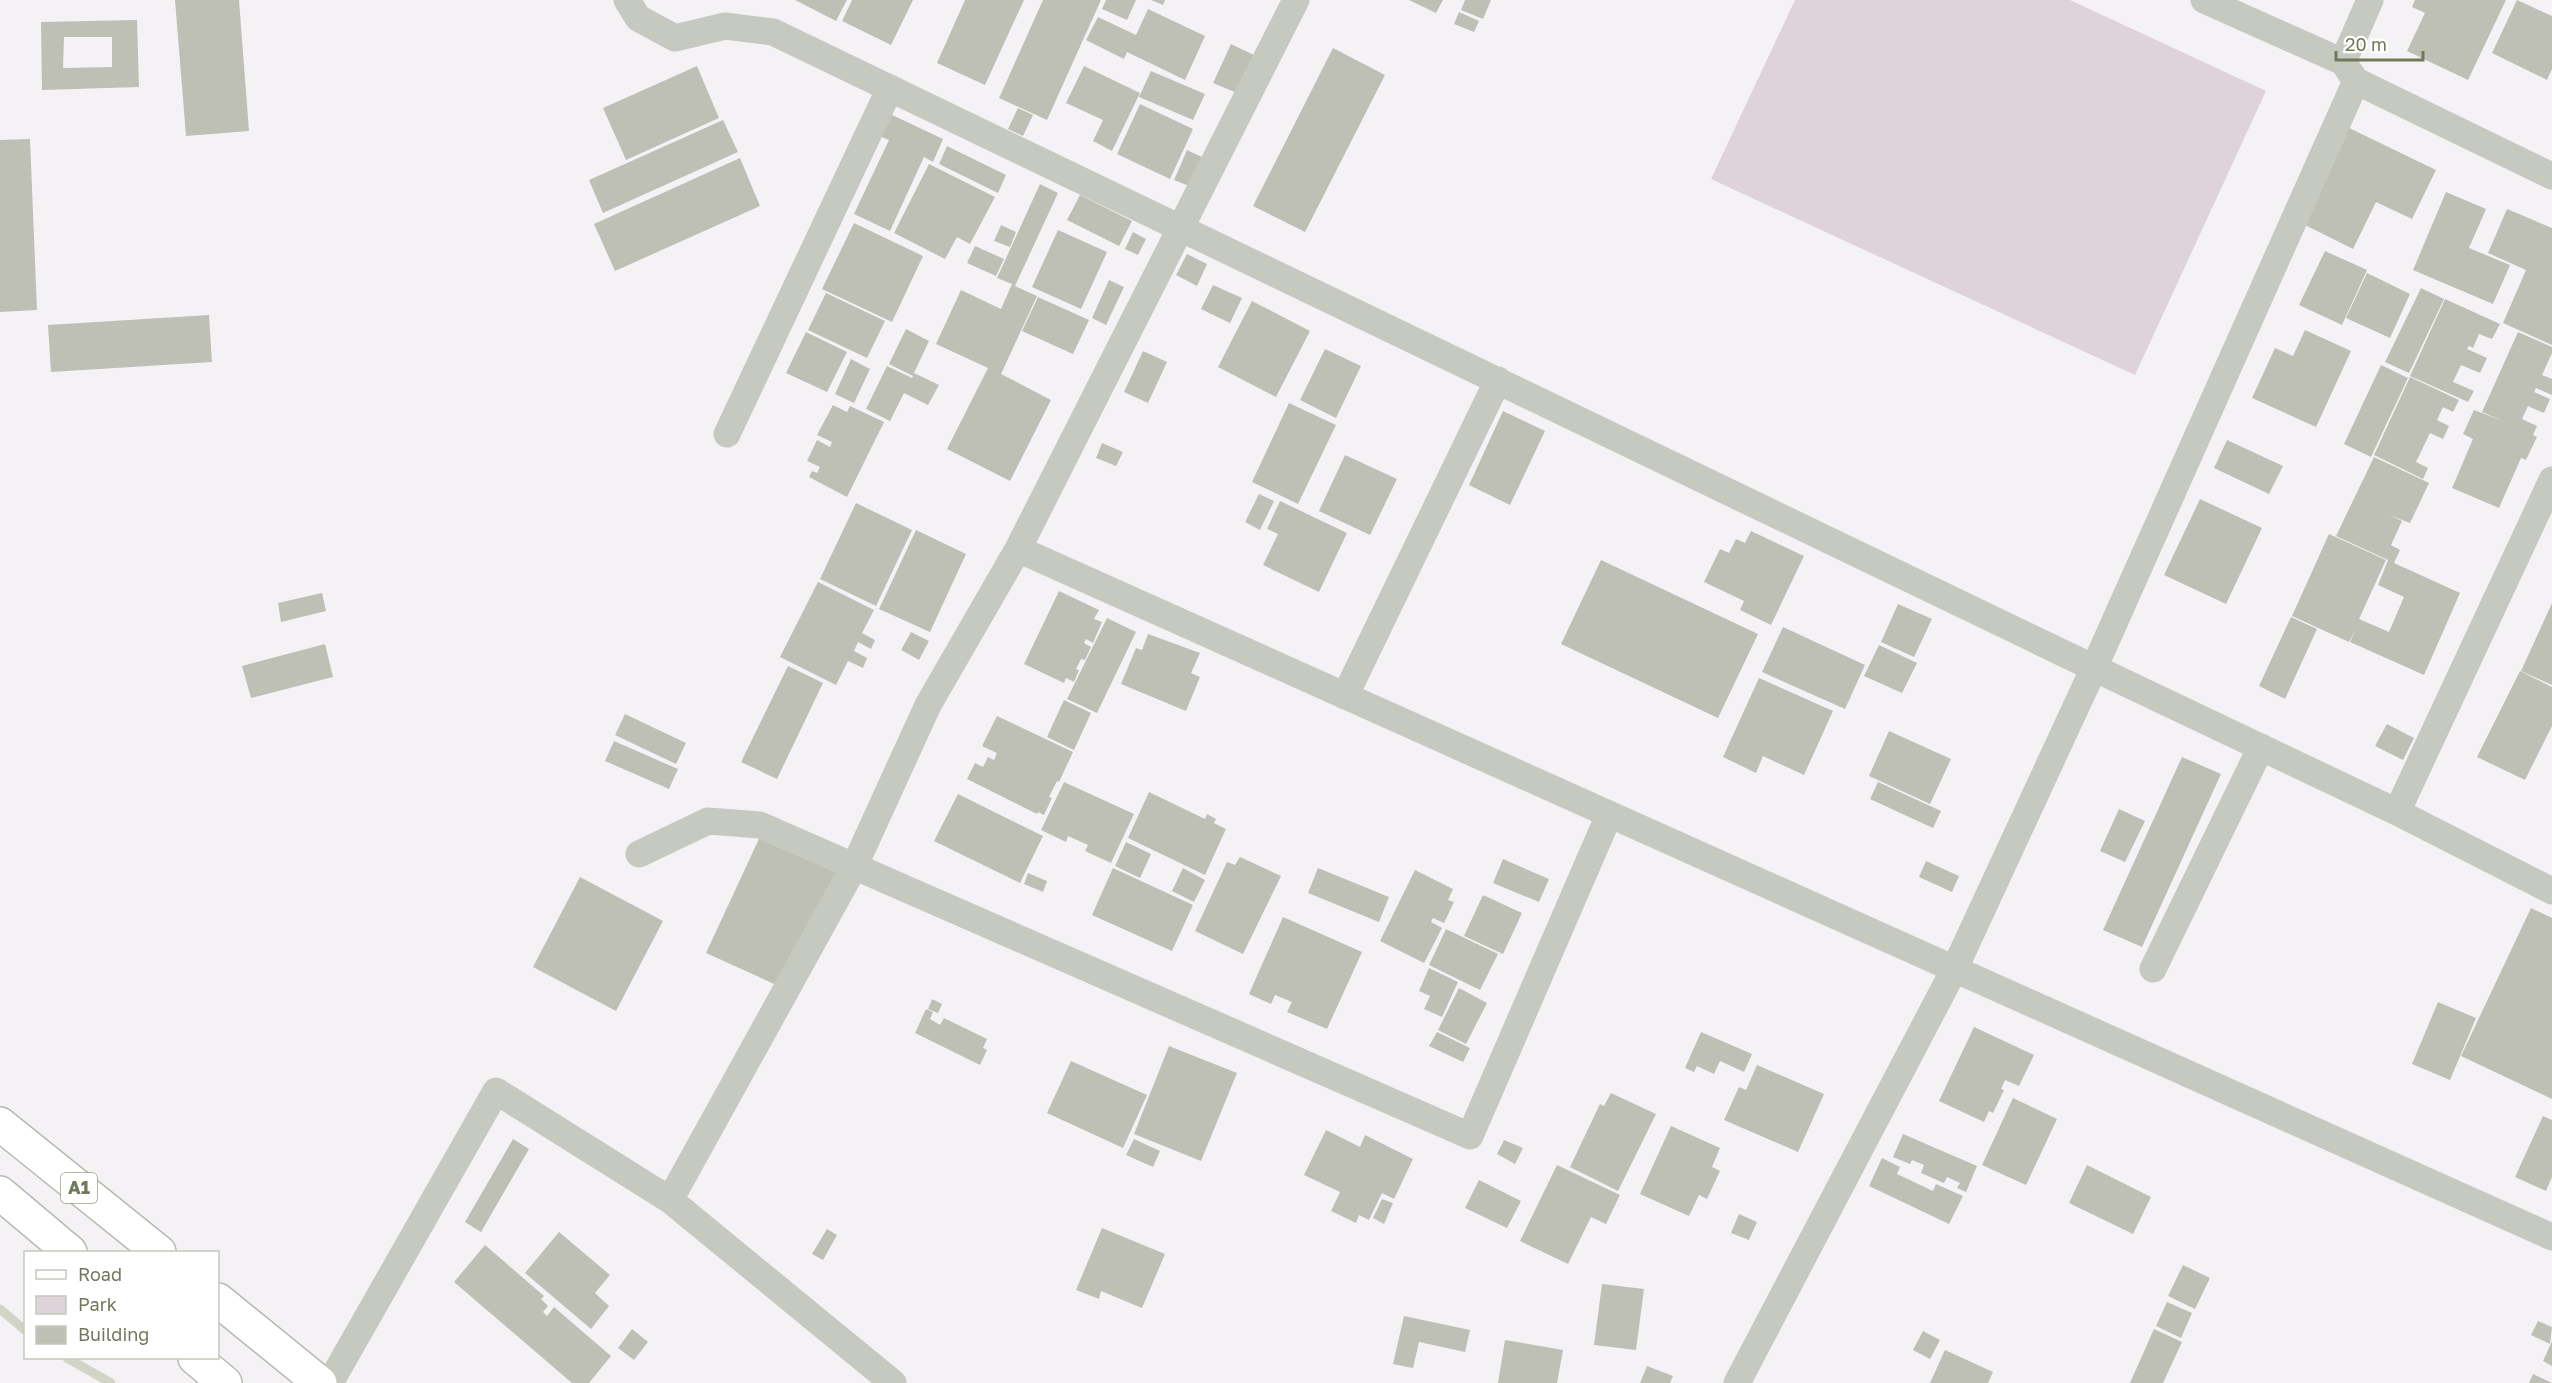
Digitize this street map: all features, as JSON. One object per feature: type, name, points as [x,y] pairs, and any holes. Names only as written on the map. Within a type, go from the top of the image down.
[{"type":"main road","name":"A1","points":[[0,1124],[158,1251]]},
{"type":"main road","points":[[0,1193],[69,1251]]},
{"type":"main road","points":[[219,1301],[320,1383]]},
{"type":"main road","points":[[196,1359],[225,1383]]},
{"type":"street","points":[[627,0],[638,18],[675,38],[725,27],[773,32],[2094,669],[2397,812],[2552,891]]},
{"type":"street","points":[[670,1200],[854,867],[928,705],[1018,549],[1296,0]]},
{"type":"street","points":[[2204,0],[2349,71],[2552,176]]},
{"type":"street","points":[[1737,1383],[1955,968],[2094,669],[2349,71],[2370,0]]},
{"type":"street","points":[[727,434],[890,88]]},
{"type":"street","points":[[1345,696],[1498,380]]},
{"type":"street","points":[[2397,812],[2552,480]]},
{"type":"street","points":[[1018,549],[2552,1237]]},
{"type":"street","points":[[2152,969],[2261,747]]},
{"type":"street","points":[[639,854],[708,821],[760,825],[1470,1136],[1609,815]]},
{"type":"street","points":[[330,1383],[496,1091],[670,1200],[892,1383]]},
{"type":"green space","points":[[1795,0],[2070,0],[2266,91],[2135,375],[1711,179]]},
{"type":"building","points":[[175,0],[239,0],[249,131],[186,136]]},
{"type":"building","points":[[795,0],[847,0],[836,21]]},
{"type":"building","points":[[852,0],[913,0],[891,45],[842,21]]},
{"type":"building","points":[[965,0],[1024,0],[985,85],[937,63]]},
{"type":"building","points":[[1043,0],[1101,0],[1047,120],[999,98]]},
{"type":"building","points":[[1106,0],[1136,0],[1127,20],[1102,9]]},
{"type":"building","points":[[1151,0],[1165,0],[1163,5]]},
{"type":"building","points":[[1409,0],[1443,0],[1436,13]]},
{"type":"building","points":[[1465,0],[1491,0],[1483,19],[1461,10]]},
{"type":"building","points":[[2415,0],[2506,0],[2468,80],[2407,51],[2425,13],[2412,7]]},
{"type":"building","points":[[2517,0],[2552,16],[2552,69],[2547,80],[2492,53]]},
{"type":"building","points":[[1148,9],[1205,36],[1185,80],[1127,52],[1124,59],[1086,40],[1098,17],[1136,35]]},
{"type":"building","points":[[1459,12],[1479,21],[1474,32],[1454,24]]},
{"type":"building","points":[[137,20],[139,87],[42,90],[41,22]],"holes":[[[64,37],[112,37],[112,67],[63,68]]]},
{"type":"building","points":[[1231,44],[1254,55],[1237,93],[1213,83]]},
{"type":"building","points":[[1333,48],[1385,75],[1305,232],[1253,206]]},
{"type":"building","points":[[697,66],[719,118],[626,160],[603,108]]},
{"type":"building","points":[[1084,66],[1140,93],[1112,151],[1093,141],[1103,120],[1066,103]]},
{"type":"building","points":[[1151,71],[1205,94],[1193,120],[1139,97]]},
{"type":"building","points":[[1140,104],[1193,129],[1170,179],[1117,154]]},
{"type":"building","points":[[1018,108],[1033,115],[1023,136],[1008,129]]},
{"type":"building","points":[[888,113],[943,139],[933,162],[924,157],[890,231],[854,214],[889,140],[877,135]]},
{"type":"building","points":[[723,120],[738,152],[603,213],[589,180]]},
{"type":"building","points":[[2345,126],[2436,170],[2412,219],[2376,202],[2353,249],[2299,222]]},
{"type":"building","points":[[30,139],[37,310],[0,312],[0,140]]},
{"type":"building","points":[[947,146],[1006,175],[998,193],[939,164]]},
{"type":"building","points":[[1187,150],[1202,157],[1189,186],[1174,180]]},
{"type":"building","points":[[740,158],[760,206],[615,271],[594,224]]},
{"type":"building","points":[[929,164],[995,197],[970,244],[957,237],[945,259],[894,233]]},
{"type":"building","points":[[1040,184],[1058,193],[1015,286],[1037,296],[1001,374],[1051,400],[1010,481],[947,449],[988,368],[936,344],[961,290],[1001,309],[1012,284],[997,278]]},
{"type":"building","points":[[2446,192],[2486,209],[2469,248],[2510,265],[2493,304],[2413,270]]},
{"type":"building","points":[[1080,195],[1132,221],[1119,246],[1067,220]]},
{"type":"building","points":[[2507,209],[2552,228],[2552,345],[2503,323],[2526,270],[2488,253]]},
{"type":"building","points":[[854,223],[923,256],[892,322],[822,289]]},
{"type":"building","points":[[1001,225],[1016,232],[1010,247],[994,241]]},
{"type":"building","points":[[1058,230],[1107,252],[1081,309],[1032,287]]},
{"type":"building","points":[[1133,232],[1146,239],[1138,255],[1125,249]]},
{"type":"building","points":[[975,246],[1004,259],[996,276],[967,263]]},
{"type":"building","points":[[2325,251],[2367,270],[2342,325],[2299,305]]},
{"type":"building","points":[[1187,254],[1207,264],[1197,286],[1176,275]]},
{"type":"building","points":[[2367,273],[2410,294],[2390,338],[2346,318]]},
{"type":"building","points":[[1109,280],[1124,287],[1106,325],[1092,318]]},
{"type":"building","points":[[1213,285],[1242,298],[1230,323],[1201,309]]},
{"type":"building","points":[[2421,288],[2444,299],[2409,373],[2385,362]]},
{"type":"building","points":[[826,293],[885,321],[867,358],[808,330]]},
{"type":"building","points":[[1038,297],[1089,320],[1073,354],[1022,331]]},
{"type":"building","points":[[2445,299],[2500,324],[2492,339],[2479,334],[2473,348],[2469,346],[2467,349],[2487,358],[2480,373],[2461,365],[2453,382],[2474,391],[2468,402],[2410,376]]},
{"type":"building","points":[[1252,301],[1310,331],[1276,397],[1218,367]]},
{"type":"building","points":[[209,315],[212,362],[51,372],[48,325]]},
{"type":"building","points":[[906,329],[929,341],[914,373],[939,385],[928,405],[904,393],[890,421],[866,409],[887,366],[912,378],[913,376],[889,364]]},
{"type":"building","points":[[2305,330],[2351,351],[2316,427],[2252,398],[2275,348],[2293,356]]},
{"type":"building","points":[[806,332],[847,352],[827,392],[786,373]]},
{"type":"building","points":[[2518,332],[2552,347],[2552,353],[2542,375],[2552,379],[2552,395],[2536,388],[2534,392],[2550,399],[2544,413],[2528,406],[2522,419],[2537,426],[2533,435],[2537,437],[2526,460],[2521,458],[2499,508],[2452,488],[2473,439],[2463,434],[2474,410],[2503,421],[2482,412]]},
{"type":"building","points":[[1325,349],[1361,366],[1336,418],[1300,400]]},
{"type":"building","points":[[1143,351],[1167,362],[1148,403],[1124,392]]},
{"type":"building","points":[[851,359],[870,369],[854,403],[835,394]]},
{"type":"building","points":[[2381,365],[2408,378],[2371,457],[2344,444]]},
{"type":"building","points":[[2410,377],[2459,400],[2453,412],[2443,407],[2437,420],[2449,426],[2443,439],[2430,433],[2416,462],[2428,468],[2423,479],[2374,455]]},
{"type":"building","points":[[1289,403],[1336,425],[1298,504],[1252,482]]},
{"type":"building","points":[[833,405],[847,412],[850,406],[884,422],[847,497],[809,477],[812,471],[817,473],[820,467],[807,461],[817,440],[830,447],[832,442],[817,435]]},
{"type":"building","points":[[1503,411],[1545,431],[1510,505],[1469,485]]},
{"type":"building","points":[[2227,440],[2283,466],[2269,494],[2214,468]]},
{"type":"building","points":[[1102,443],[1123,452],[1116,466],[1096,458]]},
{"type":"building","points":[[1345,455],[1397,479],[1370,535],[1319,511]]},
{"type":"building","points":[[2374,457],[2429,483],[2410,523],[2389,515],[2402,521],[2391,545],[2400,550],[2394,563],[2460,593],[2424,675],[2350,642],[2356,629],[2349,642],[2292,616],[2329,534],[2386,560],[2359,619],[2389,632],[2404,597],[2378,585],[2388,560],[2336,536]]},
{"type":"building","points":[[1259,494],[1274,501],[1260,530],[1245,522]]},
{"type":"building","points":[[2200,499],[2262,528],[2226,604],[2164,575]]},
{"type":"building","points":[[1280,501],[1347,533],[1319,592],[1263,565],[1278,534],[1267,529]]},
{"type":"building","points":[[856,503],[912,530],[876,606],[820,579]]},
{"type":"building","points":[[916,530],[966,554],[930,632],[879,609]]},
{"type":"building","points":[[1751,531],[1804,556],[1771,625],[1740,610],[1744,601],[1704,582],[1720,549],[1729,553],[1736,539],[1745,543]]},
{"type":"building","points":[[1601,560],[1758,634],[1718,718],[1561,644]]},
{"type":"building","points":[[818,582],[874,610],[862,633],[875,640],[871,649],[858,642],[854,651],[867,658],[863,668],[848,661],[836,685],[780,657]]},
{"type":"building","points":[[1059,591],[1099,610],[1094,619],[1102,622],[1093,643],[1086,639],[1084,643],[1091,647],[1085,660],[1081,659],[1076,669],[1079,670],[1074,682],[1066,678],[1064,683],[1024,664]]},
{"type":"building","points":[[322,593],[326,611],[281,622],[278,603]]},
{"type":"building","points":[[2552,603],[2552,685],[2521,671]]},
{"type":"building","points":[[1898,604],[1932,619],[1914,657],[1881,642]]},
{"type":"building","points":[[2291,617],[2317,629],[2285,699],[2259,686]]},
{"type":"building","points":[[1107,618],[1136,632],[1097,713],[1067,699]]},
{"type":"building","points":[[1783,627],[1865,665],[1845,709],[1762,672]]},
{"type":"building","points":[[911,632],[929,641],[919,660],[901,650]]},
{"type":"building","points":[[1148,634],[1200,653],[1191,673],[1200,677],[1186,711],[1121,684],[1136,648],[1142,650]]},
{"type":"building","points":[[325,644],[333,677],[251,698],[242,666]]},
{"type":"building","points":[[1879,645],[1917,663],[1902,693],[1864,676]]},
{"type":"building","points":[[788,666],[823,683],[777,779],[741,762]]},
{"type":"building","points":[[2520,671],[2552,687],[2552,726],[2525,780],[2477,757]]},
{"type":"building","points":[[1759,678],[1833,711],[1804,775],[1763,756],[1756,773],[1723,757]]},
{"type":"building","points":[[1064,700],[1091,713],[1074,750],[1047,737]]},
{"type":"building","points":[[625,714],[686,743],[676,764],[615,735]]},
{"type":"building","points":[[997,716],[1073,752],[1049,797],[1052,798],[1044,815],[1038,812],[1037,814],[967,779],[975,763],[983,767],[988,757],[994,760],[997,753],[982,746]]},
{"type":"building","points":[[2387,724],[2414,738],[2403,760],[2375,746]]},
{"type":"building","points":[[1889,731],[1951,759],[1930,804],[1869,776]]},
{"type":"building","points":[[614,741],[678,769],[669,789],[605,761]]},
{"type":"building","points":[[2182,757],[2221,774],[2142,947],[2103,930]]},
{"type":"building","points":[[1064,782],[1134,814],[1111,863],[1085,851],[1088,845],[1068,836],[1066,842],[1041,830]]},
{"type":"building","points":[[1878,782],[1941,811],[1933,828],[1870,799]]},
{"type":"building","points":[[1149,792],[1205,819],[1207,814],[1216,819],[1214,823],[1226,829],[1205,875],[1128,838]]},
{"type":"building","points":[[958,794],[1043,836],[1020,883],[934,841]]},
{"type":"building","points":[[2119,809],[2145,821],[2125,862],[2100,851]]},
{"type":"building","points":[[764,828],[841,864],[783,988],[706,953]]},
{"type":"building","points":[[1126,842],[1151,854],[1140,878],[1115,866]]},
{"type":"building","points":[[1240,857],[1281,876],[1243,954],[1195,931],[1227,862],[1235,865]]},
{"type":"building","points":[[1503,859],[1549,879],[1539,902],[1493,883]]},
{"type":"building","points":[[1926,861],[1959,876],[1952,892],[1919,877]]},
{"type":"building","points":[[1113,868],[1193,905],[1172,951],[1092,915]]},
{"type":"building","points":[[1183,868],[1205,880],[1194,902],[1172,891]]},
{"type":"building","points":[[1318,868],[1389,897],[1379,922],[1308,893]]},
{"type":"building","points":[[1415,870],[1453,889],[1448,900],[1454,902],[1444,923],[1433,918],[1431,922],[1442,928],[1424,963],[1380,941]]},
{"type":"building","points":[[1028,873],[1047,881],[1043,892],[1024,884]]},
{"type":"building","points":[[580,877],[663,921],[616,1011],[533,967]]},
{"type":"building","points":[[1483,895],[1522,913],[1503,954],[1464,936]]},
{"type":"building","points":[[2531,908],[2552,918],[2552,1099],[2461,1056]]},
{"type":"building","points":[[1283,917],[1362,952],[1327,1029],[1287,1012],[1292,1002],[1275,995],[1271,1004],[1249,994]]},
{"type":"building","points":[[1446,929],[1498,954],[1480,990],[1429,965]]},
{"type":"building","points":[[1429,968],[1458,982],[1442,1017],[1424,1009],[1430,996],[1419,991]]},
{"type":"building","points":[[1459,988],[1487,1003],[1466,1044],[1438,1030]]},
{"type":"building","points":[[932,999],[942,1004],[938,1013],[928,1009]]},
{"type":"building","points":[[2438,1002],[2476,1018],[2450,1080],[2412,1064]]},
{"type":"building","points":[[926,1009],[933,1012],[930,1019],[940,1025],[944,1018],[987,1039],[983,1048],[987,1050],[980,1065],[915,1033]]},
{"type":"building","points":[[1974,1027],[2034,1055],[2019,1086],[2005,1080],[2001,1089],[2004,1090],[1993,1113],[1989,1111],[1984,1122],[1939,1101]]},
{"type":"building","points":[[1437,1032],[1470,1048],[1463,1062],[1429,1046]]},
{"type":"building","points":[[1701,1032],[1752,1054],[1744,1072],[1720,1061],[1714,1074],[1697,1066],[1694,1072],[1685,1068]]},
{"type":"building","points":[[1169,1046],[1237,1073],[1201,1161],[1134,1134]]},
{"type":"building","points":[[1071,1061],[1147,1095],[1123,1148],[1047,1113]]},
{"type":"building","points":[[1757,1065],[1824,1094],[1798,1152],[1724,1120],[1739,1087],[1746,1090]]},
{"type":"building","points":[[1611,1093],[1656,1114],[1618,1191],[1570,1167],[1600,1104],[1604,1106]]},
{"type":"building","points":[[2013,1098],[2057,1119],[2026,1185],[1982,1165]]},
{"type":"building","points":[[2543,1116],[2552,1120],[2552,1177],[2546,1191],[2515,1177]]},
{"type":"building","points":[[1671,1126],[1720,1148],[1712,1167],[1720,1171],[1707,1199],[1699,1195],[1689,1216],[1640,1194]]},
{"type":"building","points":[[1326,1130],[1360,1147],[1365,1135],[1413,1159],[1394,1199],[1382,1193],[1369,1220],[1359,1215],[1356,1223],[1331,1211],[1340,1192],[1304,1175]]},
{"type":"building","points":[[1903,1134],[1977,1166],[1966,1192],[1957,1188],[1960,1183],[1947,1177],[1944,1183],[1921,1173],[1924,1165],[1912,1160],[1910,1164],[1893,1157]]},
{"type":"building","points":[[513,1139],[529,1149],[481,1232],[465,1222]]},
{"type":"building","points":[[1134,1139],[1160,1151],[1153,1167],[1126,1155]]},
{"type":"building","points":[[1504,1140],[1523,1148],[1515,1164],[1497,1154]]},
{"type":"building","points":[[1882,1158],[1900,1167],[1897,1174],[1933,1191],[1936,1184],[1963,1196],[1949,1224],[1869,1186]]},
{"type":"building","points":[[1557,1165],[1620,1195],[1606,1224],[1591,1217],[1568,1264],[1520,1241]]},
{"type":"building","points":[[2087,1165],[2151,1197],[2133,1234],[2069,1203]]},
{"type":"building","points":[[1479,1180],[1521,1201],[1507,1228],[1465,1208]]},
{"type":"building","points":[[1382,1199],[1393,1203],[1384,1224],[1373,1218]]},
{"type":"building","points":[[1739,1214],[1757,1222],[1749,1240],[1731,1233]]},
{"type":"building","points":[[1102,1228],[1165,1254],[1142,1308],[1101,1291],[1099,1299],[1076,1290]]},
{"type":"building","points":[[827,1229],[837,1235],[823,1260],[812,1254]]},
{"type":"building","points":[[559,1232],[610,1275],[595,1293],[609,1306],[591,1329],[525,1273]]},
{"type":"building","points":[[485,1245],[544,1296],[541,1299],[548,1306],[543,1312],[547,1316],[554,1307],[611,1356],[589,1383],[572,1383],[454,1282]]},
{"type":"building","points":[[2183,1265],[2210,1278],[2195,1309],[2168,1296]]},
{"type":"building","points":[[1602,1284],[1644,1289],[1636,1350],[1594,1345]]},
{"type":"building","points":[[2167,1302],[2192,1313],[2181,1338],[2156,1326]]},
{"type":"building","points":[[1404,1316],[1470,1330],[1465,1352],[1419,1342],[1413,1368],[1393,1364]]},
{"type":"building","points":[[2538,1321],[2552,1327],[2550,1344],[2531,1335]]},
{"type":"building","points":[[632,1329],[648,1342],[634,1360],[618,1348]]},
{"type":"building","points":[[2154,1329],[2182,1342],[2163,1383],[2130,1383]]},
{"type":"building","points":[[1923,1331],[1940,1340],[1930,1359],[1913,1350]]},
{"type":"building","points":[[1505,1340],[1563,1350],[1557,1383],[1498,1383]]},
{"type":"building","points":[[2552,1341],[2552,1366],[2543,1361]]},
{"type":"building","points":[[1945,1350],[1993,1372],[1988,1383],[1930,1383]]},
{"type":"building","points":[[1647,1366],[1673,1376],[1670,1383],[1640,1383]]},
{"type":"building","points":[[2533,1374],[2552,1383],[2529,1383]]},
{"type":"waterway","points":[[0,1309],[24,1329]]},
{"type":"waterway","points":[[69,1359],[111,1383]]}]
